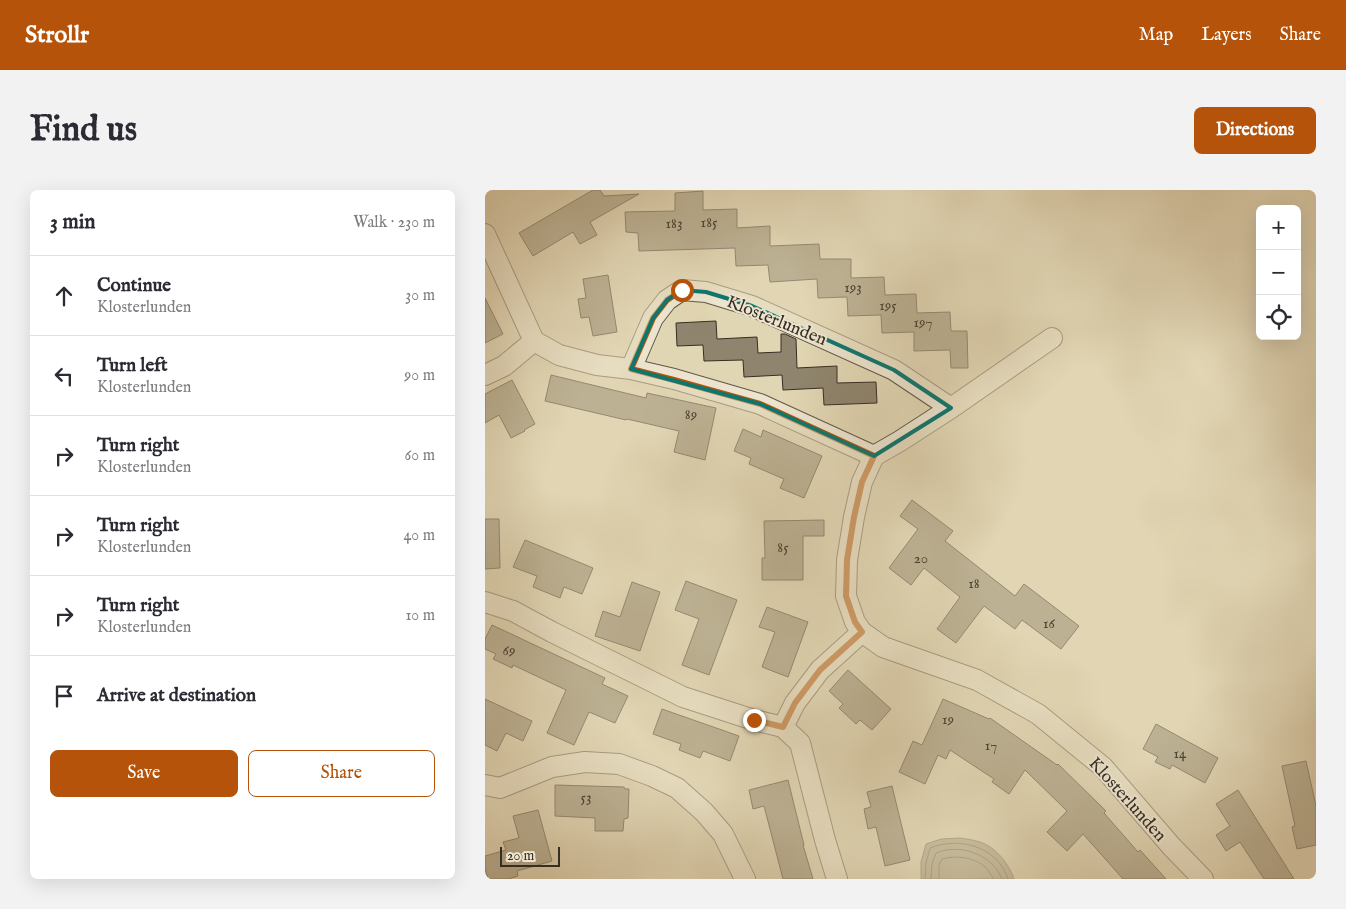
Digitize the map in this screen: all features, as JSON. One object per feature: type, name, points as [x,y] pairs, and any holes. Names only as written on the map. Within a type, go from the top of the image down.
[{"type":"street","points":[[485,234],[534,341],[559,355],[597,365],[631,369],[760,404],[874,456],[951,408],[1052,338]]},
{"type":"street","name":"Klosterlunden","points":[[631,369],[653,318],[667,300],[682,290],[706,292],[752,306],[894,370],[951,408]]},
{"type":"street","points":[[485,375],[504,366],[534,341]]},
{"type":"street","name":"Klosterlunden","points":[[874,456],[862,482],[847,560],[846,596],[855,622],[862,632],[883,647],[977,680],[1038,714],[1103,767],[1172,847],[1203,879]]},
{"type":"street","points":[[485,602],[513,611],[683,697],[754,720],[783,727],[800,743],[837,879]]},
{"type":"street","points":[[783,727],[795,703],[820,670],[862,632]]},
{"type":"street","points":[[485,786],[500,788],[552,767],[585,762],[619,764],[652,776],[677,788],[704,812],[723,834],[745,879]]},
{"type":"highlighted area","points":[[682,290],[706,292],[752,306],[894,370],[951,408],[874,456],[760,404],[631,369],[653,318],[667,300]]},
{"type":"water","points":[[960,838],[986,844],[1005,862],[1014,879],[921,879],[921,862],[926,844],[941,839]]},
{"type":"building","points":[[593,190],[600,190],[604,196],[639,194],[590,222],[597,235],[580,244],[573,232],[533,256],[519,233]]},
{"type":"building","points":[[703,191],[703,210],[737,209],[737,228],[770,226],[770,246],[819,244],[820,259],[851,259],[851,278],[884,277],[885,295],[916,294],[917,313],[950,312],[951,331],[967,331],[968,368],[951,368],[950,350],[914,351],[914,332],[882,333],[881,315],[848,316],[847,297],[818,298],[817,279],[770,282],[768,265],[736,266],[735,248],[639,251],[638,233],[626,232],[625,212],[675,211],[675,193]]},
{"type":"building","points":[[608,275],[617,332],[593,336],[589,317],[581,318],[578,299],[586,298],[583,279]]},
{"type":"building","points":[[485,298],[503,334],[485,343]]},
{"type":"building","points":[[716,321],[717,339],[757,337],[758,353],[781,352],[781,334],[796,339],[797,368],[837,366],[837,383],[876,382],[877,403],[824,405],[823,388],[783,390],[782,375],[744,377],[743,360],[704,361],[703,345],[677,346],[676,323]]},
{"type":"building","points":[[551,375],[646,398],[647,393],[716,408],[705,460],[674,452],[679,431],[545,401]]},
{"type":"building","points":[[512,380],[535,424],[511,438],[499,415],[485,423],[485,394]]},
{"type":"building","points":[[743,429],[761,437],[763,430],[822,456],[804,498],[780,488],[784,479],[749,464],[751,458],[734,451]]},
{"type":"building","points":[[912,500],[953,531],[945,541],[1015,596],[1024,584],[1079,626],[1061,649],[1022,620],[1015,629],[984,606],[956,643],[937,629],[960,597],[924,568],[911,585],[889,568],[918,529],[900,516]]},
{"type":"building","points":[[485,519],[499,519],[500,568],[485,569]]},
{"type":"building","points":[[824,520],[824,536],[803,536],[803,580],[762,580],[762,558],[765,558],[764,521]]},
{"type":"building","points":[[525,540],[593,568],[582,594],[564,587],[560,598],[533,587],[537,576],[513,567]]},
{"type":"building","points":[[686,581],[737,600],[709,675],[682,665],[699,619],[675,610]]},
{"type":"building","points":[[632,582],[660,592],[640,651],[595,636],[603,611],[620,617]]},
{"type":"building","points":[[767,607],[808,622],[788,677],[762,667],[775,632],[759,627]]},
{"type":"building","points":[[492,625],[605,678],[602,684],[628,696],[615,723],[589,712],[574,745],[547,733],[566,690],[513,665],[512,668],[493,659],[496,654],[485,649],[485,639]]},
{"type":"building","points":[[848,670],[891,709],[872,730],[860,720],[856,724],[839,708],[843,704],[829,691]]},
{"type":"building","points":[[485,699],[532,721],[523,741],[506,733],[497,751],[485,745]]},
{"type":"building","points":[[943,699],[990,718],[1058,764],[1106,811],[1104,813],[1138,852],[1140,850],[1166,879],[1123,879],[1083,834],[1067,851],[1047,832],[1067,811],[1025,770],[1009,794],[992,782],[994,779],[950,750],[946,759],[938,755],[925,784],[899,772],[913,741],[922,745]]},
{"type":"building","points":[[662,709],[739,736],[730,761],[703,751],[700,758],[679,750],[681,744],[653,734]]},
{"type":"building","points":[[1156,724],[1218,758],[1205,783],[1172,765],[1170,769],[1155,762],[1158,757],[1143,749]]},
{"type":"building","points":[[1306,761],[1316,806],[1316,845],[1297,849],[1292,827],[1295,826],[1282,766]]},
{"type":"building","points":[[788,780],[813,879],[783,879],[764,806],[753,809],[749,790]]},
{"type":"building","points":[[555,785],[624,787],[629,789],[628,818],[624,819],[623,831],[595,831],[595,818],[555,816]]},
{"type":"building","points":[[892,786],[910,860],[885,866],[876,827],[868,829],[864,809],[871,807],[867,792]]},
{"type":"building","points":[[1238,790],[1294,879],[1264,879],[1240,842],[1226,851],[1216,835],[1230,826],[1216,804]]},
{"type":"building","points":[[538,810],[552,861],[517,871],[518,876],[508,879],[488,879],[485,869],[485,856],[506,850],[503,842],[519,838],[513,816]]},
{"type":"route","points":[[682,290],[667,300],[653,318],[631,369],[760,404],[874,456],[862,482],[847,560],[846,596],[855,622],[862,632],[820,670],[795,703],[783,727],[754,720]]}]
